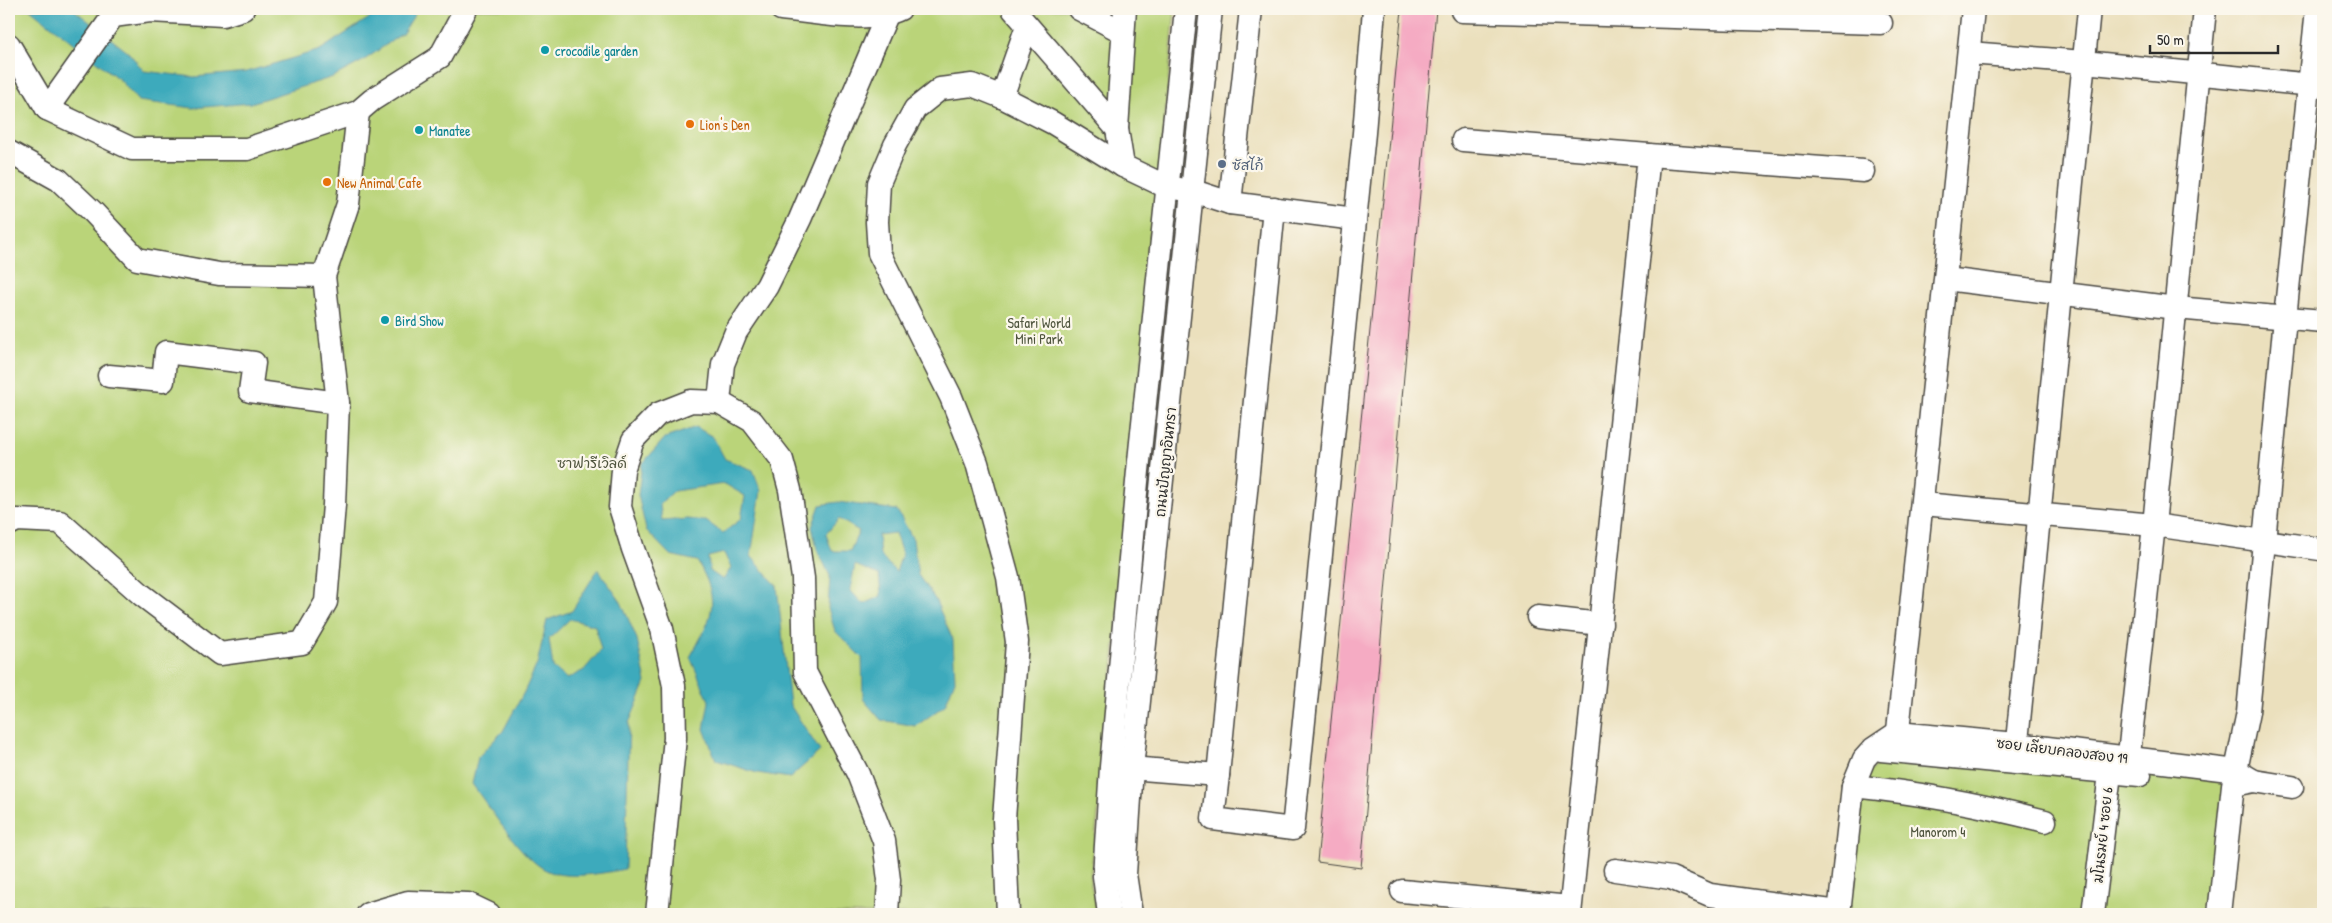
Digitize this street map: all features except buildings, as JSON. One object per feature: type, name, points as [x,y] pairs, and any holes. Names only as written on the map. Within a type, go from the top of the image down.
[{"type":"street","points":[[47,109],[113,16],[150,11],[223,15],[244,9]]},
{"type":"street","points":[[9,45],[47,109],[132,149],[247,149],[358,112],[372,100],[440,58],[466,9]]},
{"type":"street","points":[[719,402],[723,364],[736,332],[767,286],[800,219],[894,12],[857,15],[781,9]]},
{"type":"street","points":[[1013,9],[1117,128]]},
{"type":"street","points":[[1079,9],[1123,32]]},
{"type":"street","points":[[1123,166],[1117,128],[1126,9]]},
{"type":"street","name":"ถนนปัญญาอินทรา","points":[[1131,914],[1125,874],[1121,768],[1138,471],[1186,9]]},
{"type":"street","name":"ถนนปัญญาอินทรา","points":[[1109,914],[1104,876],[1121,768],[1193,191],[1211,9]]},
{"type":"street","points":[[1230,204],[1251,9]]},
{"type":"street","points":[[1274,208],[1213,819],[1293,829],[1355,219],[1374,9]]},
{"type":"street","points":[[1615,870],[1671,878],[1710,896],[1839,913],[1853,786],[1858,769],[1872,749],[1896,742],[1923,504],[1973,9]]},
{"type":"street","points":[[2015,753],[2037,516],[2089,9]]},
{"type":"street","name":"มโนรมย์ 4 ซอย 6","points":[[2094,914],[2119,764],[2154,526],[2205,9]]},
{"type":"street","points":[[2219,914],[2241,779],[2284,318],[2316,85],[2317,9]]},
{"type":"street","points":[[1462,12],[1748,14],[1881,23]]},
{"type":"street","points":[[1002,97],[1027,26]]},
{"type":"street","points":[[1969,53],[2084,62],[2316,85]]},
{"type":"street","points":[[1008,914],[1004,819],[1017,642],[1008,577],[977,463],[951,397],[879,253],[877,222],[879,183],[895,146],[915,109],[940,89],[972,85],[1002,97],[1053,123],[1123,166],[1167,187],[1193,191],[1230,204],[1355,219]]},
{"type":"street","points":[[9,524],[16,520],[60,522],[142,595],[220,654],[302,643],[326,602],[334,506],[338,403],[324,276],[348,204],[358,112]]},
{"type":"street","points":[[1463,140],[1863,170]]},
{"type":"street","points":[[9,152],[59,180],[94,213],[137,259],[219,274],[324,276]]},
{"type":"street","points":[[1402,891],[1570,911],[1649,154]]},
{"type":"street","points":[[1946,279],[2176,308],[2323,322]]},
{"type":"street","points":[[109,376],[163,380],[166,352],[176,353],[254,363],[250,391],[338,403]]},
{"type":"street","points":[[657,914],[675,738],[674,686],[662,629],[620,507],[623,470],[633,440],[658,414],[691,401],[719,402],[752,421],[782,460],[790,490],[804,578],[805,672],[858,774],[884,840],[889,880],[887,914]]},
{"type":"street","points":[[1923,504],[2154,526],[2320,549]]},
{"type":"street","points":[[1538,617],[1601,624]]},
{"type":"street","name":"ซอย เลียบคลองสอง 19","points":[[1896,742],[2119,764],[2292,787]]},
{"type":"street","points":[[1121,768],[1218,775]]},
{"type":"street","points":[[1853,786],[1921,793],[1984,805],[2045,821]]},
{"type":"street","points":[[368,914],[408,902],[468,904],[489,914]]},
{"type":"green space","name":"ซาฟารีเวิลด์","points":[[9,9],[1175,9],[1103,774],[1090,879],[1097,914],[9,914]]},
{"type":"green space","name":"Manorom 4","points":[[1899,743],[2233,777],[2214,914],[1845,914],[1859,782]]},
{"type":"water","points":[[30,9],[73,9],[129,53],[144,71],[194,77],[246,72],[320,50],[383,9],[418,9],[403,33],[363,61],[333,77],[251,103],[193,108],[138,101],[121,81]]},
{"type":"water","points":[[696,427],[713,437],[725,459],[753,470],[761,491],[751,556],[777,586],[790,705],[820,751],[790,778],[757,773],[716,760],[704,729],[709,701],[690,657],[708,621],[712,600],[710,588],[697,561],[670,555],[646,530],[638,495],[642,464],[665,438]],"holes":[[[725,484],[745,496],[741,519],[723,533],[706,521],[687,519],[662,521],[660,504],[674,491]],[[724,553],[731,568],[723,580],[710,571],[708,557]]]},
{"type":"water","points":[[838,502],[897,510],[913,539],[918,575],[935,599],[953,640],[955,680],[945,705],[916,726],[881,720],[863,699],[862,658],[835,631],[828,608],[830,576],[817,549],[812,527],[820,505]],"holes":[[[839,519],[859,531],[850,551],[832,551],[826,534]],[[895,533],[902,554],[896,572],[880,555],[878,535]],[[855,565],[879,575],[881,596],[863,604],[850,590]]]},
{"type":"water","points":[[598,569],[621,602],[637,639],[646,682],[629,723],[625,869],[597,874],[556,874],[538,865],[517,845],[472,784],[478,757],[503,731],[537,664],[547,620],[572,611]],"holes":[[[570,619],[595,626],[601,650],[584,670],[567,679],[553,667],[549,639]]]},
{"type":"place","name":"crocodile garden","points":[[545,50]]},
{"type":"place","name":"Lion's Den","points":[[690,124]]},
{"type":"place","name":"Manatee","points":[[419,130]]},
{"type":"place","name":"ซัสไก้","points":[[1222,164]]},
{"type":"place","name":"New Animal Cafe","points":[[327,182]]},
{"type":"place","name":"Bird Show","points":[[385,320]]},
{"type":"park label","name":"Safari World Mini Park","points":[[1039,330]]}]
